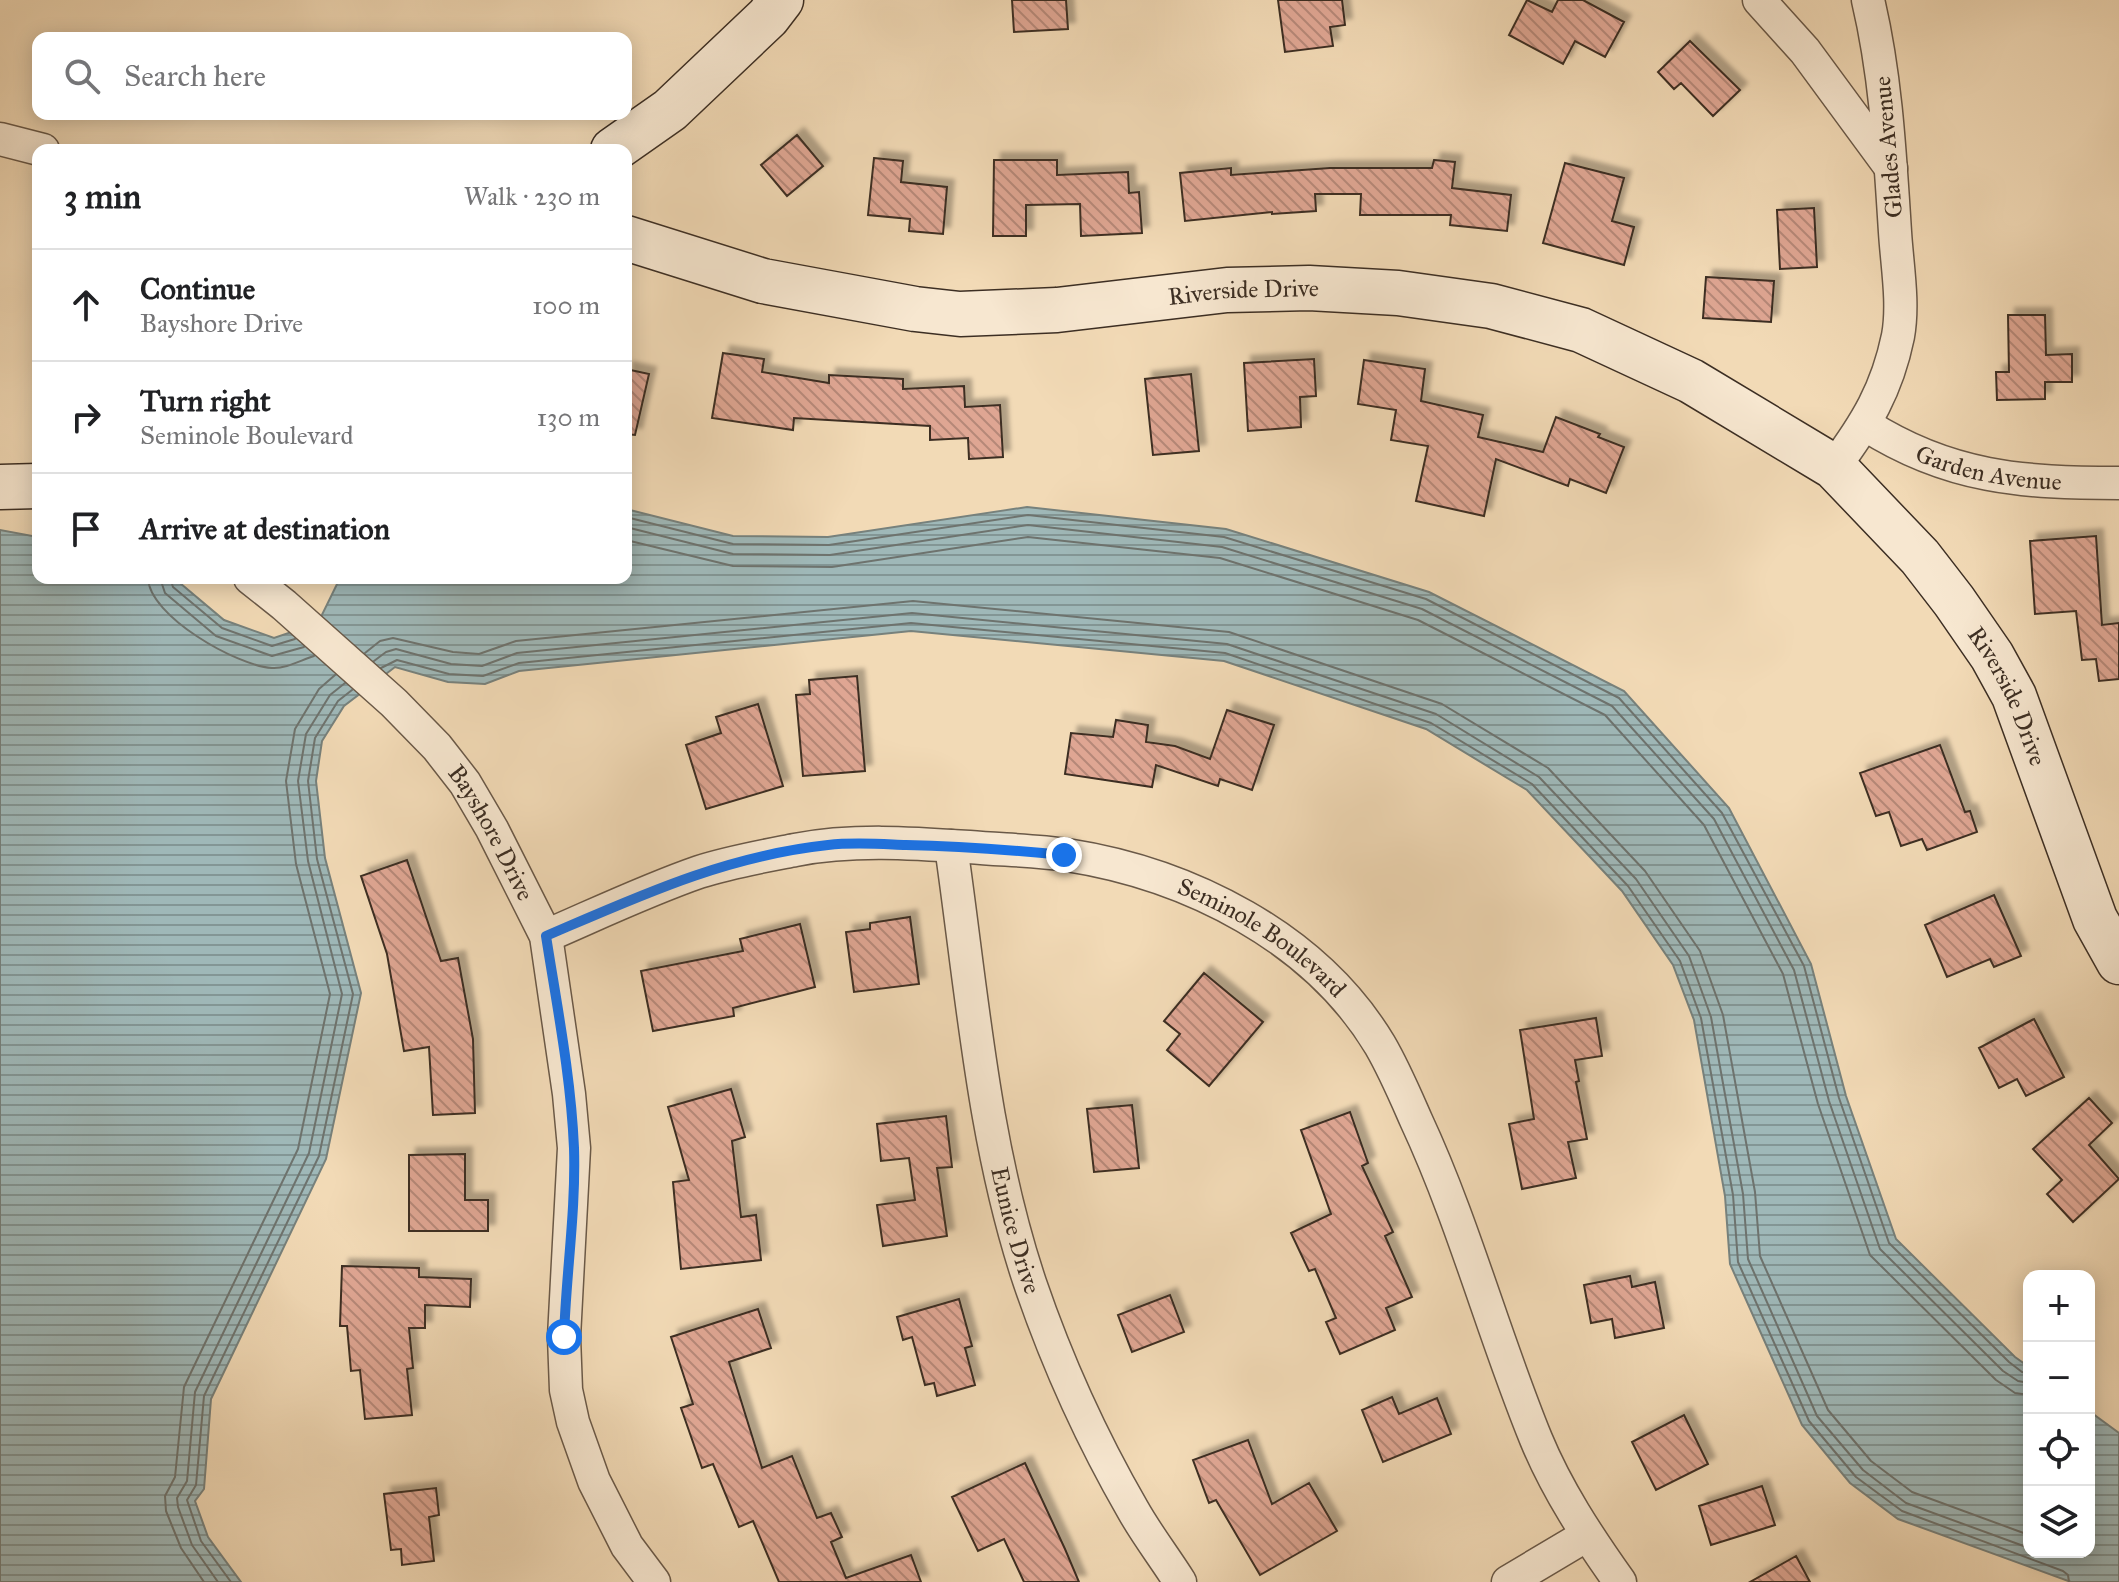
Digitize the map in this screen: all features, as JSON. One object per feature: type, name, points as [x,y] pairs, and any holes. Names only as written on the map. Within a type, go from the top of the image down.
[{"type":"street","points":[[622,144],[670,110],[759,26],[781,0]]},
{"type":"street","points":[[1759,0],[1805,51],[1891,168]]},
{"type":"street","name":"Glades Avenue","points":[[1866,425],[1888,371],[1898,334],[1899,296],[1883,78],[1868,0]]},
{"type":"street","points":[[0,139],[32,147]]},
{"type":"street","name":"Riverside Drive","points":[[632,240],[763,281],[868,302],[960,314],[1057,310],[1227,290],[1309,288],[1398,293],[1491,306],[1581,330],[1691,381],[1834,467],[1920,557],[1992,656],[2014,696],[2107,915],[2119,962]]},
{"type":"street","points":[[1834,467],[1866,425]]},
{"type":"street","name":"Garden Avenue","points":[[1866,425],[1909,450],[1960,469],[2044,483],[2119,483]]},
{"type":"street","points":[[0,487],[32,486]]},
{"type":"street","name":"Bayshore Drive","points":[[258,584],[394,703],[437,747],[465,783],[492,829],[546,936],[574,1148],[565,1322],[566,1390],[573,1422],[594,1481],[627,1546],[654,1582]]},
{"type":"street","name":"Seminole Boulevard","points":[[546,936],[661,886],[704,871],[829,845],[951,846],[1064,855],[1125,868],[1225,905],[1320,970],[1345,996],[1380,1044],[1433,1157],[1536,1439],[1587,1535],[1620,1582]]},
{"type":"street","name":"Eunice Drive","points":[[951,846],[988,1107],[1002,1183],[1030,1283],[1076,1399],[1101,1451],[1134,1512],[1180,1582]]},
{"type":"street","points":[[1508,1582],[1587,1535]]},
{"type":"water","points":[[1027,507],[1226,529],[1429,592],[1624,691],[1729,808],[1811,964],[1846,1096],[1896,1239],[2023,1363],[2023,1558],[2095,1558],[2095,1415],[2119,1433],[2119,1582],[2071,1582],[1898,1519],[1850,1483],[1802,1425],[1730,1264],[1725,1196],[1694,1020],[1673,965],[1622,891],[1527,790],[1426,729],[1224,661],[911,631],[519,671],[485,684],[448,682],[395,667],[344,706],[322,741],[316,781],[325,858],[361,993],[326,1159],[211,1399],[204,1489],[195,1501],[208,1537],[241,1582],[0,1582],[0,530],[32,536],[32,584],[181,584],[224,620],[274,638],[318,623],[337,584],[632,584],[632,511],[733,536],[828,537]]},
{"type":"building","points":[[1012,0],[1066,0],[1068,29],[1014,32]]},
{"type":"building","points":[[1278,0],[1342,0],[1345,25],[1330,27],[1333,46],[1285,52]]},
{"type":"building","points":[[1527,0],[1552,12],[1558,0],[1583,0],[1624,22],[1605,57],[1575,41],[1563,64],[1509,35]]},
{"type":"building","points":[[1690,41],[1740,90],[1713,116],[1681,83],[1674,89],[1658,72]]},
{"type":"building","points":[[797,135],[823,166],[787,196],[761,165]]},
{"type":"building","points":[[874,158],[903,161],[901,182],[947,187],[943,234],[909,231],[910,219],[868,215]]},
{"type":"building","points":[[994,160],[1057,160],[1057,175],[1128,172],[1129,193],[1139,192],[1142,233],[1081,236],[1080,204],[1026,205],[1026,236],[993,236]]},
{"type":"building","points":[[1434,160],[1455,162],[1452,188],[1511,195],[1507,231],[1450,225],[1451,215],[1360,215],[1361,194],[1315,194],[1316,211],[1185,221],[1180,173],[1231,168],[1231,175],[1330,168],[1432,168]]},
{"type":"building","points":[[1565,163],[1624,178],[1612,221],[1634,227],[1624,265],[1543,243]]},
{"type":"building","points":[[1814,208],[1817,267],[1780,269],[1777,210]]},
{"type":"building","points":[[1706,277],[1774,281],[1771,322],[1703,318]]},
{"type":"building","points":[[2008,315],[2045,315],[2046,355],[2072,354],[2072,382],[2045,382],[2045,399],[1997,400],[1996,372],[2009,372]]},
{"type":"building","points":[[723,353],[764,359],[762,372],[829,383],[829,375],[903,379],[903,389],[964,386],[965,407],[1000,405],[1003,457],[969,459],[968,438],[930,440],[930,426],[794,418],[793,430],[712,418]]},
{"type":"building","points":[[1314,359],[1316,396],[1300,397],[1301,427],[1248,431],[1244,363]]},
{"type":"building","points":[[1364,360],[1425,369],[1421,401],[1483,415],[1478,437],[1543,452],[1556,417],[1624,447],[1606,493],[1570,479],[1568,486],[1496,459],[1484,516],[1416,501],[1428,446],[1391,440],[1396,410],[1358,404]]},
{"type":"building","points":[[632,370],[649,374],[635,435],[632,435]]},
{"type":"building","points":[[1191,374],[1199,451],[1153,455],[1145,379]]},
{"type":"building","points":[[2096,536],[2102,625],[2119,623],[2119,679],[2099,681],[2096,659],[2082,660],[2076,611],[2035,614],[2030,541]]},
{"type":"building","points":[[857,676],[865,771],[803,776],[796,695],[810,694],[809,680]]},
{"type":"building","points":[[758,704],[783,786],[706,809],[686,745],[721,733],[716,717]]},
{"type":"building","points":[[1227,710],[1274,725],[1252,790],[1220,779],[1218,786],[1156,765],[1152,787],[1065,774],[1071,733],[1113,737],[1116,720],[1148,725],[1146,742],[1175,746],[1210,759]]},
{"type":"building","points":[[1940,745],[1965,812],[1970,811],[1977,832],[1927,850],[1922,839],[1901,846],[1889,812],[1876,816],[1860,773]]},
{"type":"building","points":[[407,860],[441,961],[458,958],[473,1039],[475,1113],[433,1115],[429,1047],[404,1051],[387,954],[361,876]]},
{"type":"building","points":[[1994,895],[2021,956],[1994,967],[1990,959],[1947,977],[1925,925]]},
{"type":"building","points":[[910,917],[919,984],[854,992],[846,932],[870,929],[870,923]]},
{"type":"building","points":[[800,924],[815,987],[733,1008],[734,1016],[653,1031],[641,971],[743,951],[740,939]]},
{"type":"building","points":[[1204,973],[1263,1022],[1209,1086],[1167,1050],[1180,1034],[1164,1021]]},
{"type":"building","points":[[1596,1018],[1602,1056],[1575,1060],[1587,1139],[1568,1142],[1576,1178],[1522,1189],[1509,1124],[1534,1119],[1520,1030]]},
{"type":"building","points":[[2034,1019],[2064,1077],[2026,1096],[2017,1079],[1999,1088],[1979,1048]]},
{"type":"building","points":[[731,1089],[745,1137],[732,1141],[741,1217],[756,1215],[761,1260],[681,1269],[673,1182],[689,1180],[668,1107]]},
{"type":"building","points":[[2089,1098],[2112,1123],[2089,1145],[2119,1179],[2073,1222],[2047,1194],[2062,1180],[2033,1149]]},
{"type":"building","points":[[1132,1105],[1139,1168],[1094,1172],[1087,1109]]},
{"type":"building","points":[[1350,1112],[1368,1163],[1362,1166],[1393,1232],[1385,1236],[1412,1297],[1386,1308],[1395,1330],[1340,1354],[1326,1322],[1336,1318],[1315,1269],[1309,1271],[1291,1233],[1331,1214],[1301,1130]]},
{"type":"building","points":[[946,1116],[952,1167],[937,1168],[947,1236],[883,1246],[877,1205],[915,1200],[909,1158],[881,1161],[877,1124]]},
{"type":"building","points":[[465,1154],[465,1200],[488,1200],[488,1231],[409,1231],[409,1155]]},
{"type":"building","points":[[342,1266],[419,1268],[419,1277],[471,1279],[470,1307],[425,1305],[425,1328],[409,1328],[413,1368],[407,1369],[412,1415],[365,1419],[360,1370],[351,1371],[347,1326],[340,1326]]},
{"type":"building","points":[[1630,1276],[1632,1287],[1655,1282],[1664,1328],[1615,1338],[1612,1319],[1591,1323],[1584,1285]]},
{"type":"building","points":[[1170,1295],[1184,1332],[1132,1352],[1118,1315]]},
{"type":"building","points":[[959,1299],[972,1346],[965,1348],[975,1385],[937,1396],[934,1383],[925,1385],[912,1337],[903,1340],[897,1317]]},
{"type":"building","points":[[758,1309],[771,1348],[729,1362],[762,1468],[792,1456],[817,1518],[831,1513],[842,1537],[831,1542],[846,1578],[911,1555],[921,1582],[779,1582],[753,1521],[739,1527],[713,1464],[702,1468],[681,1408],[693,1404],[671,1337]]},
{"type":"building","points":[[1392,1397],[1399,1414],[1437,1398],[1451,1434],[1383,1462],[1362,1410]]},
{"type":"building","points":[[1684,1415],[1708,1464],[1656,1490],[1632,1442]]},
{"type":"building","points":[[1248,1440],[1272,1504],[1309,1483],[1337,1531],[1260,1575],[1216,1500],[1209,1503],[1193,1460]]},
{"type":"building","points":[[1025,1463],[1079,1582],[1024,1582],[1004,1539],[978,1551],[952,1497]]},
{"type":"building","points":[[1762,1486],[1775,1525],[1711,1545],[1699,1506]]},
{"type":"building","points":[[436,1488],[439,1515],[429,1517],[434,1561],[402,1565],[401,1549],[391,1550],[384,1494]]},
{"type":"building","points":[[1796,1556],[1810,1582],[1750,1582]]},
{"type":"route","points":[[564,1337],[574,1148],[546,936],[661,886],[704,871],[795,850],[865,843],[1064,855]]}]
